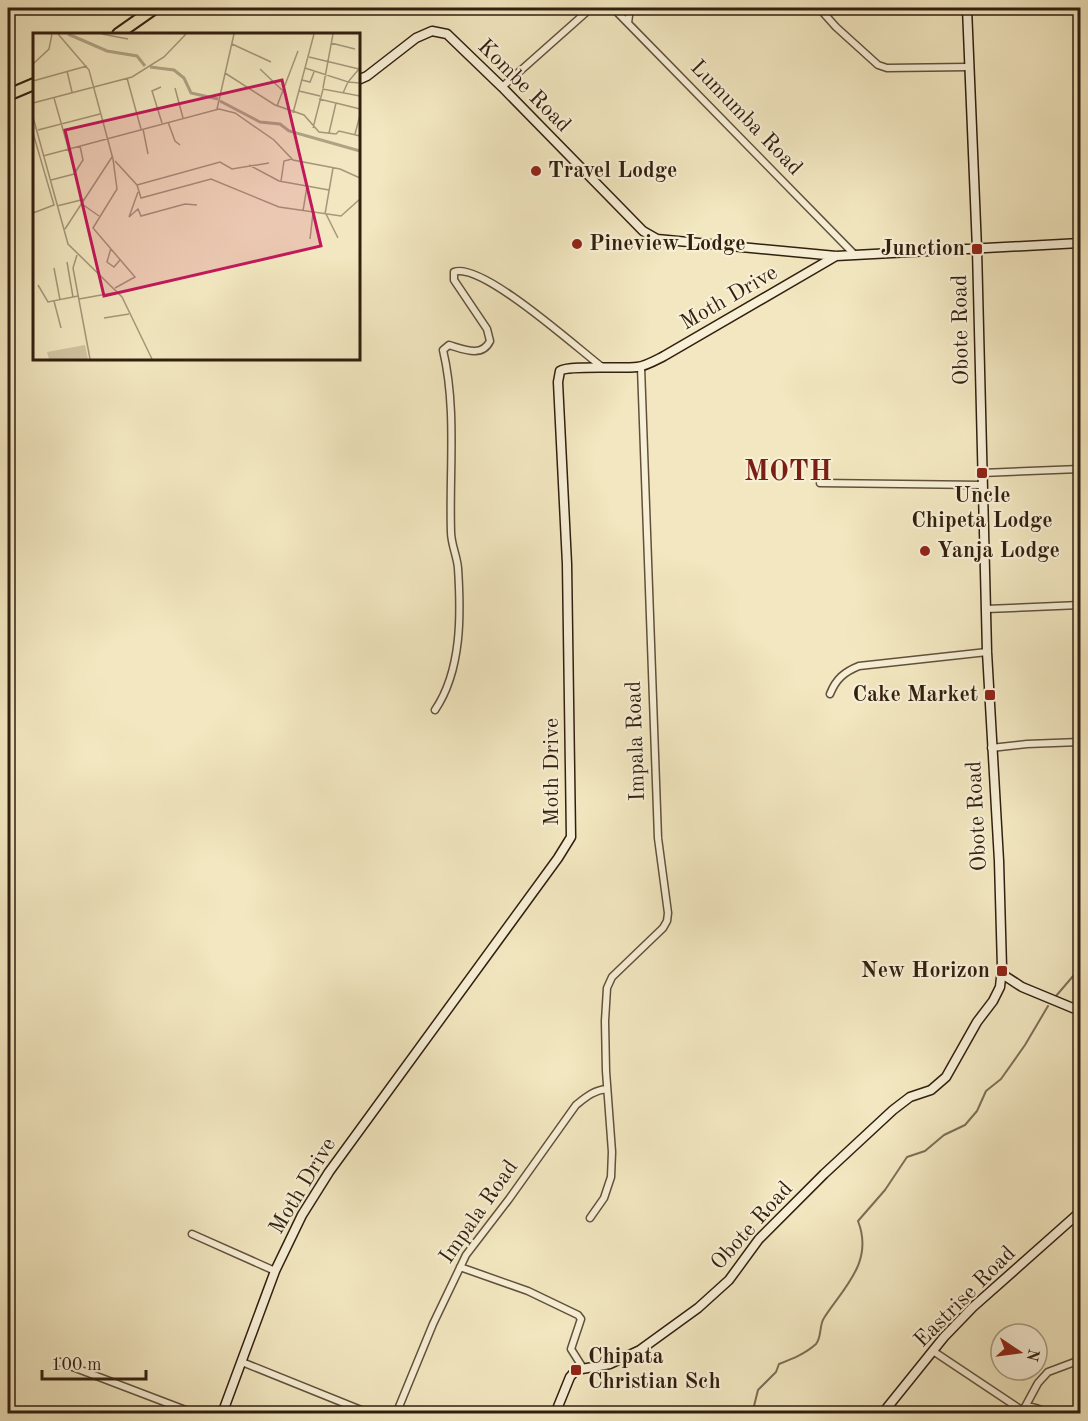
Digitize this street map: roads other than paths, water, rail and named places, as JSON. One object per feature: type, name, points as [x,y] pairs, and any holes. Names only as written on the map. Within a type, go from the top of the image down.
[{"type":"highway","points":[[119,33],[155,8]]},
{"type":"highway","points":[[8,95],[33,84]]},
{"type":"street","points":[[502,87],[591,8]]},
{"type":"street","name":"Lumumba Road","points":[[613,8],[854,254]]},
{"type":"street","points":[[628,23],[630,8]]},
{"type":"street","points":[[819,8],[836,27],[878,65],[887,68],[969,68]]},
{"type":"street","name":"Obote Road","points":[[583,1368],[610,1364],[640,1350],[698,1308],[729,1280],[759,1239],[824,1174],[893,1110],[910,1097],[931,1090],[946,1077],[1000,987],[1002,974],[999,861],[987,652],[977,249],[968,8]]},
{"type":"street","name":"Kombe Road","points":[[360,79],[416,38],[432,31],[447,34],[643,231],[657,239],[836,256],[1080,243]]},
{"type":"street","name":"Moth Drive","points":[[222,1413],[275,1271],[302,1215],[329,1172],[571,837],[567,564],[558,375],[563,369],[640,367],[664,356],[836,256]]},
{"type":"street","points":[[435,710],[445,696],[458,638],[458,566],[450,535],[452,463],[448,372],[443,350],[449,345],[478,351],[488,347],[490,341],[487,329],[454,280],[454,272],[456,270],[471,272],[504,290],[605,369]]},
{"type":"street","name":"Impala Road","points":[[590,1218],[604,1198],[611,1177],[612,1152],[605,1021],[608,983],[663,928],[668,913],[658,838],[640,367]]},
{"type":"street","points":[[982,473],[1080,469]]},
{"type":"street","points":[[820,483],[982,485]]},
{"type":"street","points":[[986,609],[1080,605]]},
{"type":"street","points":[[830,694],[846,671],[859,666],[987,652]]},
{"type":"street","points":[[992,748],[1080,742]]},
{"type":"street","points":[[1002,974],[1022,987],[1080,1011]]},
{"type":"street","name":"Impala Road","points":[[396,1413],[433,1324],[466,1255],[576,1105],[599,1090],[607,1089]]},
{"type":"street","name":"Eastrise Road","points":[[882,1413],[944,1337],[973,1307],[1080,1212]]},
{"type":"street","points":[[192,1234],[275,1271]]},
{"type":"street","points":[[460,1267],[528,1291],[578,1315],[581,1319],[571,1349],[583,1368],[576,1370],[570,1377],[555,1413]]},
{"type":"street","points":[[933,1351],[1021,1410],[1032,1407],[1051,1413]]},
{"type":"street","points":[[1021,1410],[1048,1372],[1080,1360]]},
{"type":"street","points":[[57,1361],[196,1413]]},
{"type":"street","points":[[242,1362],[371,1413]]},
{"type":"waterway","points":[[1056,996],[1080,968]]},
{"type":"waterway","points":[[752,1414],[758,1390],[776,1372],[779,1364],[812,1348],[818,1341],[822,1321],[848,1284],[860,1262],[862,1236],[858,1221],[885,1190],[907,1157],[925,1151],[944,1135],[965,1125],[977,1111],[986,1091],[1001,1079],[1025,1045],[1048,1006]]},
{"type":"place","name":"Travel Lodge","points":[[536,171]]},
{"type":"place","name":"Pineview Lodge","points":[[577,244]]},
{"type":"place","name":"Junction","points":[[977,249]]},
{"type":"place","name":"Uncle Chipeta Lodge","points":[[982,473]]},
{"type":"place","name":"Yanja Lodge","points":[[925,551]]},
{"type":"place","name":"Cake Market","points":[[990,695]]},
{"type":"place","name":"New Horizon","points":[[1002,971]]},
{"type":"place","name":"Chipata Christian Sch","points":[[576,1370]]},
{"type":"district","name":"MOTH","points":[[788,473]]}]
